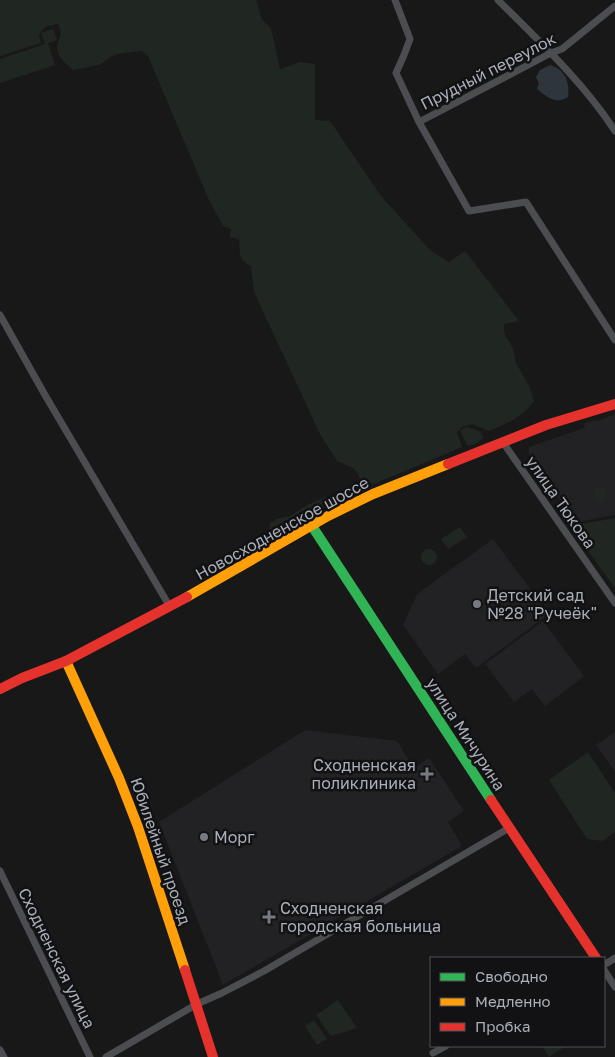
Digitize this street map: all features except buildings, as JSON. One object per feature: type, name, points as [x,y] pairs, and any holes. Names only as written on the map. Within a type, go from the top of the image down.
[{"type":"street","points":[[395,0],[410,39],[396,73],[419,122],[469,211],[526,202],[615,340]]},
{"type":"street","points":[[498,0],[551,53],[599,107],[615,131]]},
{"type":"street","name":"Прудный переулок","points":[[419,122],[562,49],[615,6]]},
{"type":"street","points":[[0,315],[170,607]]},
{"type":"street","name":"Новосходненское шоссе","points":[[0,689],[22,678],[66,661],[170,607],[312,526],[373,494],[502,441],[546,425],[615,404]]},
{"type":"street","name":"улица Тюкова","points":[[502,441],[615,603]]},
{"type":"street","name":"улица Мичурина","points":[[312,526],[595,957]]},
{"type":"street","name":"Юбилейный проезд","points":[[66,661],[119,778],[138,827],[214,1057]]},
{"type":"street","points":[[106,1057],[197,1004],[264,971],[509,828]]},
{"type":"street","name":"Сходненская улица","points":[[0,871],[90,1057]]},
{"type":"street","points":[[605,972],[615,987]]},
{"type":"street","points":[[433,1053],[444,1047]]},
{"type":"street","points":[[0,1050],[4,1057]]},
{"type":"shaded area","points":[[0,0],[256,0],[262,20],[271,28],[280,69],[300,62],[315,64],[315,120],[330,121],[381,196],[430,250],[449,262],[465,251],[519,321],[504,324],[504,331],[513,348],[517,365],[529,386],[534,401],[530,407],[508,423],[489,431],[473,424],[462,427],[457,432],[462,447],[374,484],[361,482],[353,468],[337,461],[320,434],[254,292],[251,266],[241,258],[239,239],[230,237],[231,229],[223,226],[208,198],[148,56],[142,51],[122,53],[114,55],[99,65],[73,70],[58,54],[57,50],[61,34],[58,24],[43,30],[39,35],[41,43],[0,56]]},
{"type":"shaded area","points":[[53,29],[57,40],[48,43],[55,65],[0,83],[0,59],[45,44],[41,33]]},
{"type":"shaded area","points":[[550,65],[560,70],[566,78],[568,97],[564,99],[552,99],[537,89],[539,83],[536,77],[540,70]]},
{"type":"shaded area","points":[[615,414],[615,515],[577,522],[529,458],[529,447],[584,428],[585,423],[598,421]]},
{"type":"shaded area","points":[[467,427],[479,431],[484,437],[472,445],[467,445],[460,430]]},
{"type":"shaded area","points":[[597,486],[603,486],[608,491],[606,500],[597,502],[592,497],[592,491]]},
{"type":"shaded area","points":[[325,497],[329,503],[314,517],[279,533],[275,537],[269,531],[270,523],[290,516],[307,505]]},
{"type":"shaded area","points":[[615,518],[615,588],[570,526]]},
{"type":"shaded area","points":[[460,527],[467,537],[448,549],[441,539]]},
{"type":"shaded area","name":"Детский сад №28 \"Ручеёк\"","points":[[493,539],[549,614],[476,668],[465,654],[438,674],[403,625],[417,594]]},
{"type":"shaded area","points":[[426,549],[432,549],[437,554],[435,563],[426,565],[421,560],[421,554]]},
{"type":"shaded area","name":"Детский сад №28 \"Ручеёк\"","points":[[543,621],[584,676],[545,706],[532,689],[514,702],[485,664]]},
{"type":"shaded area","name":"Сходненская городская больница","points":[[305,730],[397,741],[414,768],[429,758],[464,811],[448,822],[462,846],[223,985],[159,822]]},
{"type":"shaded area","points":[[615,732],[615,772],[596,745]]},
{"type":"shaded area","points":[[588,752],[615,793],[615,832],[602,841],[587,839],[549,780]]},
{"type":"shaded area","points":[[338,1000],[357,1028],[331,1036],[316,1015]]},
{"type":"shaded area","points":[[314,1020],[327,1039],[317,1045],[305,1026]]},
{"type":"shaded area","points":[[543,1047],[564,1047],[549,1057]]},
{"type":"traffic: fast","points":[[312,526],[491,800]]},
{"type":"traffic: slow","points":[[187,597],[328,516],[373,494],[448,464]]},
{"type":"traffic: slow","points":[[66,661],[119,778],[138,827],[185,970]]},
{"type":"traffic: jam","points":[[448,464],[546,425],[615,404]]},
{"type":"traffic: jam","points":[[0,689],[22,678],[66,661],[187,597]]},
{"type":"traffic: jam","points":[[491,800],[595,957]]},
{"type":"traffic: jam","points":[[185,970],[213,1057]]},
{"type":"place","name":"Детский сад №28 \"Ручеёк\"","points":[[477,604]]},
{"type":"place","name":"Сходненская поликлиника","points":[[427,774]]},
{"type":"place","name":"Морг","points":[[204,837]]},
{"type":"place","name":"Сходненская городская больница","points":[[269,917]]}]
